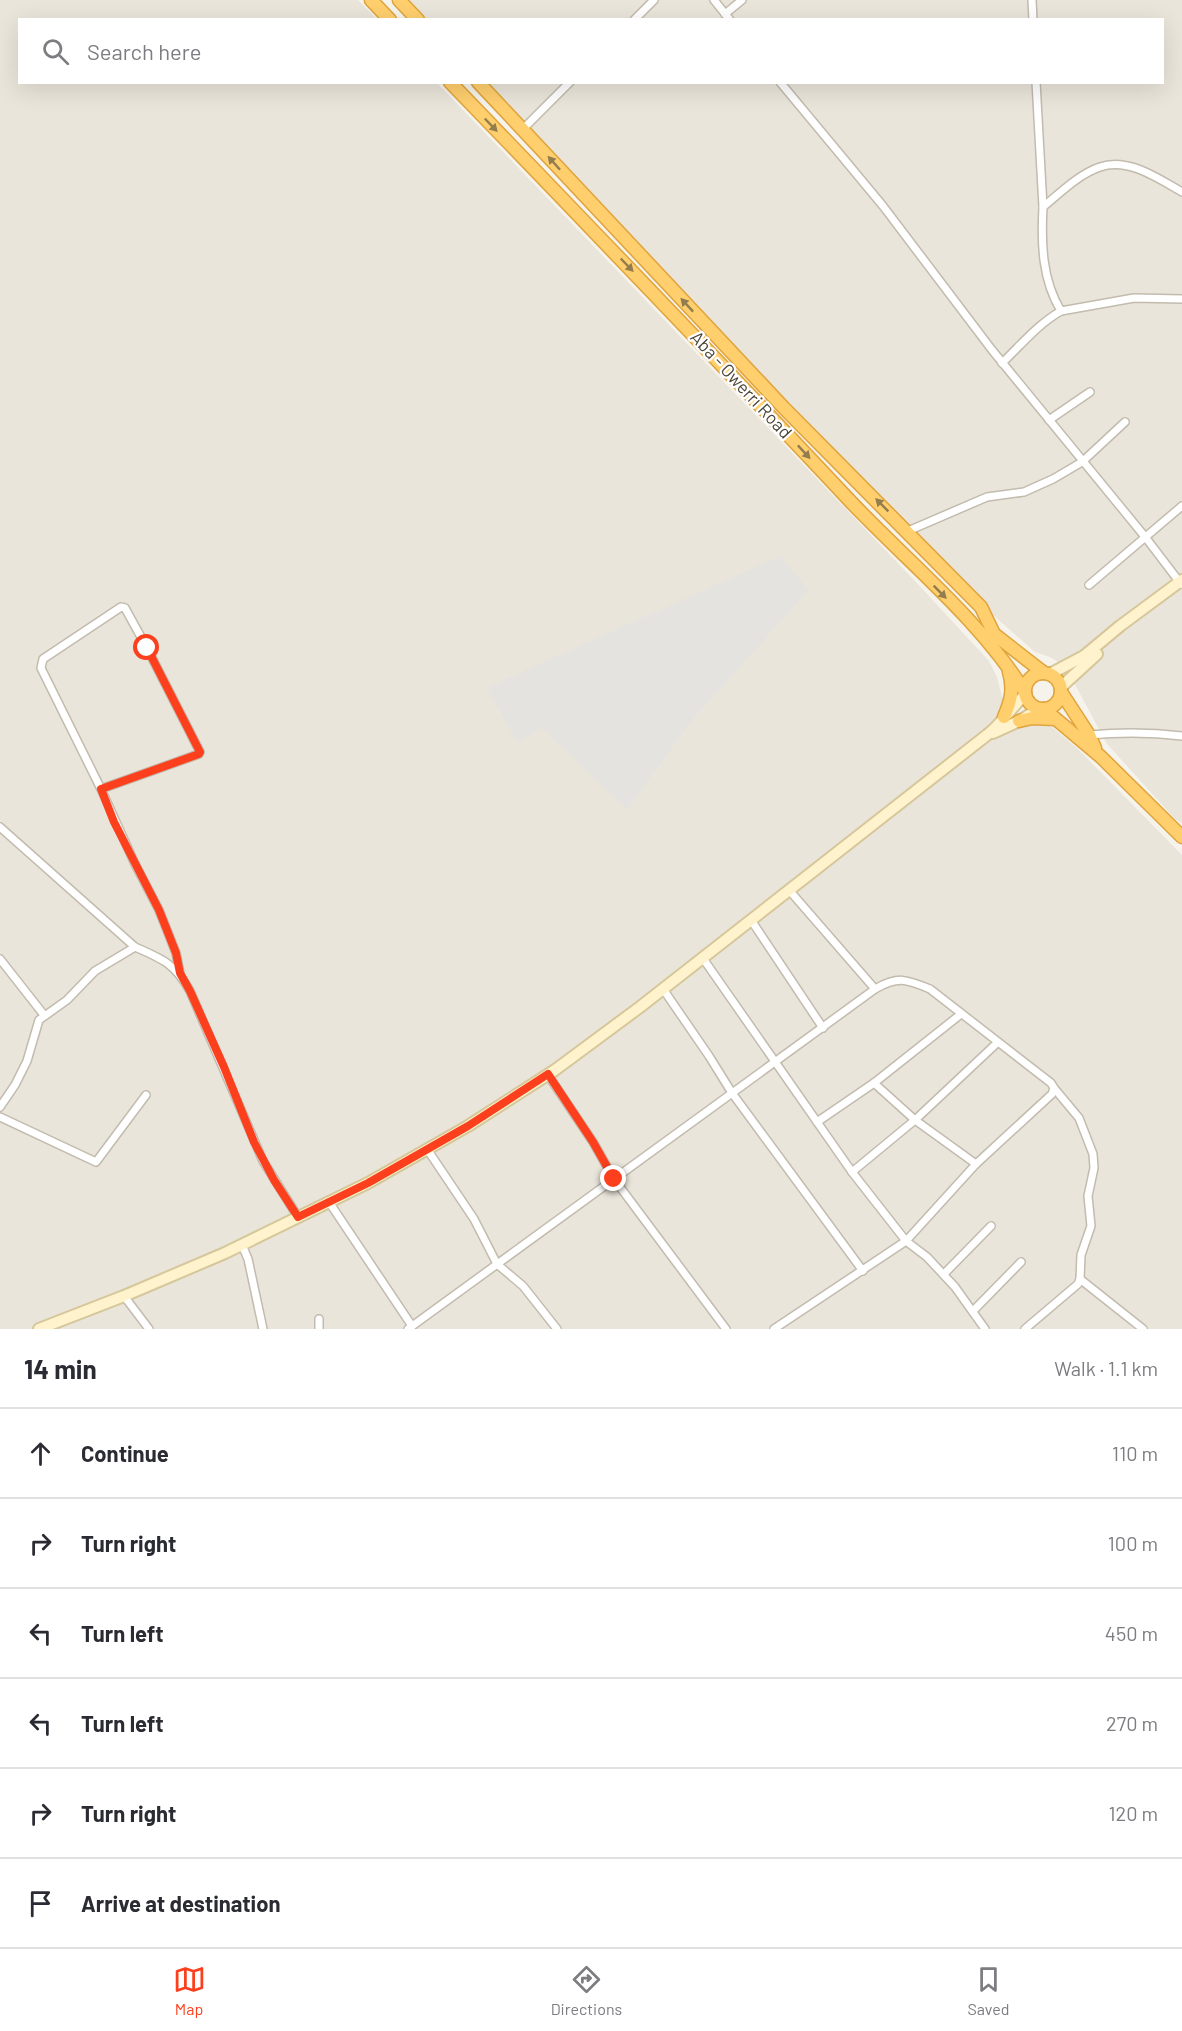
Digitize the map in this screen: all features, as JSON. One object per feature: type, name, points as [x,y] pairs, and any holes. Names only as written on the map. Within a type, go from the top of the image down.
[{"type":"highway","points":[[371,0],[388,18]]},
{"type":"highway","points":[[399,0],[416,18]]},
{"type":"highway","name":"Aba - Owerri Road","points":[[452,84],[857,508],[981,633],[1004,659],[1030,704],[1042,709],[1101,757],[1182,837]]},
{"type":"highway","name":"Aba - Owerri Road","points":[[480,84],[784,408],[981,607],[994,634],[1059,682],[1061,690],[1101,757]]},
{"type":"highway","points":[[652,291],[665,282]]},
{"type":"highway","points":[[1004,659],[1012,690],[1011,702],[1004,717]]},
{"type":"highway","points":[[1025,693],[1026,686],[1033,677],[1047,674]]},
{"type":"highway","points":[[1042,709],[1056,704],[1061,690]]},
{"type":"highway","points":[[1019,721],[1032,718],[1055,719]]},
{"type":"main road","points":[[1047,674],[1084,656],[1120,626],[1181,582]]},
{"type":"main road","points":[[1061,690],[1107,645],[1120,626]]},
{"type":"main road","points":[[39,1329],[124,1296],[242,1245],[329,1202],[468,1126],[548,1074],[663,989],[997,727],[1025,693]]},
{"type":"main road","points":[[987,735],[1042,709]]},
{"type":"street","points":[[636,18],[654,0]]},
{"type":"street","points":[[714,0],[728,17],[742,0]]},
{"type":"street","points":[[1032,0],[1033,18]]},
{"type":"street","points":[[523,129],[568,84]]},
{"type":"street","points":[[782,84],[883,206],[1002,363],[1181,582]]},
{"type":"street","points":[[1036,84],[1043,207],[1042,249],[1048,283],[1061,311]]},
{"type":"street","points":[[1043,207],[1101,166],[1125,165],[1158,178],[1182,192]]},
{"type":"street","points":[[1002,363],[1050,317],[1061,311],[1134,298],[1182,299]]},
{"type":"street","points":[[1049,420],[1090,392]]},
{"type":"street","points":[[908,531],[987,497],[1024,492],[1053,479],[1082,462],[1125,422]]},
{"type":"street","points":[[1089,585],[1182,506]]},
{"type":"street","points":[[101,789],[200,752],[147,648],[125,608],[121,607],[43,659],[41,668],[101,789],[114,822],[159,910],[176,953],[180,973],[214,1045],[263,1161],[298,1217]]},
{"type":"street","points":[[1089,735],[1150,732],[1182,736]]},
{"type":"street","points":[[0,827],[135,947],[160,958],[180,973]]},
{"type":"street","points":[[789,890],[875,989]]},
{"type":"street","points":[[751,920],[823,1028]]},
{"type":"street","points":[[0,1107],[23,1069],[39,1020],[68,1000],[95,971],[135,947]]},
{"type":"street","points":[[702,957],[852,1172],[906,1241],[944,1274],[985,1329]]},
{"type":"street","points":[[0,959],[44,1015]]},
{"type":"street","points":[[329,1202],[410,1327],[875,989],[891,980],[914,982],[930,989],[1051,1083],[1079,1118],[1093,1154],[1094,1168],[1088,1196],[1091,1226],[1081,1255],[1080,1280],[1024,1329]]},
{"type":"street","points":[[663,989],[732,1093],[862,1271]]},
{"type":"street","points":[[817,1122],[874,1083],[961,1014]]},
{"type":"street","points":[[852,1172],[915,1120],[997,1043]]},
{"type":"street","points":[[548,1074],[593,1142],[614,1179],[726,1329]]},
{"type":"street","points":[[874,1083],[915,1120],[976,1164]]},
{"type":"street","points":[[774,1329],[906,1241],[976,1164],[1052,1094],[1054,1088]]},
{"type":"street","points":[[0,1117],[96,1162],[146,1095]]},
{"type":"street","points":[[427,1149],[474,1219],[497,1264],[524,1286],[557,1329]]},
{"type":"street","points":[[944,1274],[991,1226]]},
{"type":"street","points":[[242,1245],[248,1259],[263,1329]]},
{"type":"street","points":[[973,1311],[1022,1262]]},
{"type":"street","points":[[1080,1280],[1143,1329]]},
{"type":"street","points":[[124,1296],[149,1329]]},
{"type":"street","points":[[319,1319],[319,1329]]},
{"type":"shaded area","points":[[0,0],[358,0],[376,18],[18,18],[18,84],[438,84],[989,661],[997,677],[1002,697],[1017,715],[1052,727],[1078,749],[1182,855],[1182,1329],[0,1329]]},
{"type":"shaded area","points":[[404,0],[1182,0],[1182,823],[1175,819],[1107,744],[1065,666],[1050,657],[1035,652],[993,615],[484,84],[1164,84],[1164,18],[421,18]]},
{"type":"shaded area","points":[[780,556],[809,590],[693,719],[627,810],[542,728],[518,743],[486,688]]},
{"type":"route","points":[[147,648],[200,752],[101,789],[114,822],[159,910],[176,953],[180,973],[224,1067],[254,1142],[274,1180],[298,1217],[368,1183],[468,1126],[548,1074],[593,1142],[614,1179]]}]
